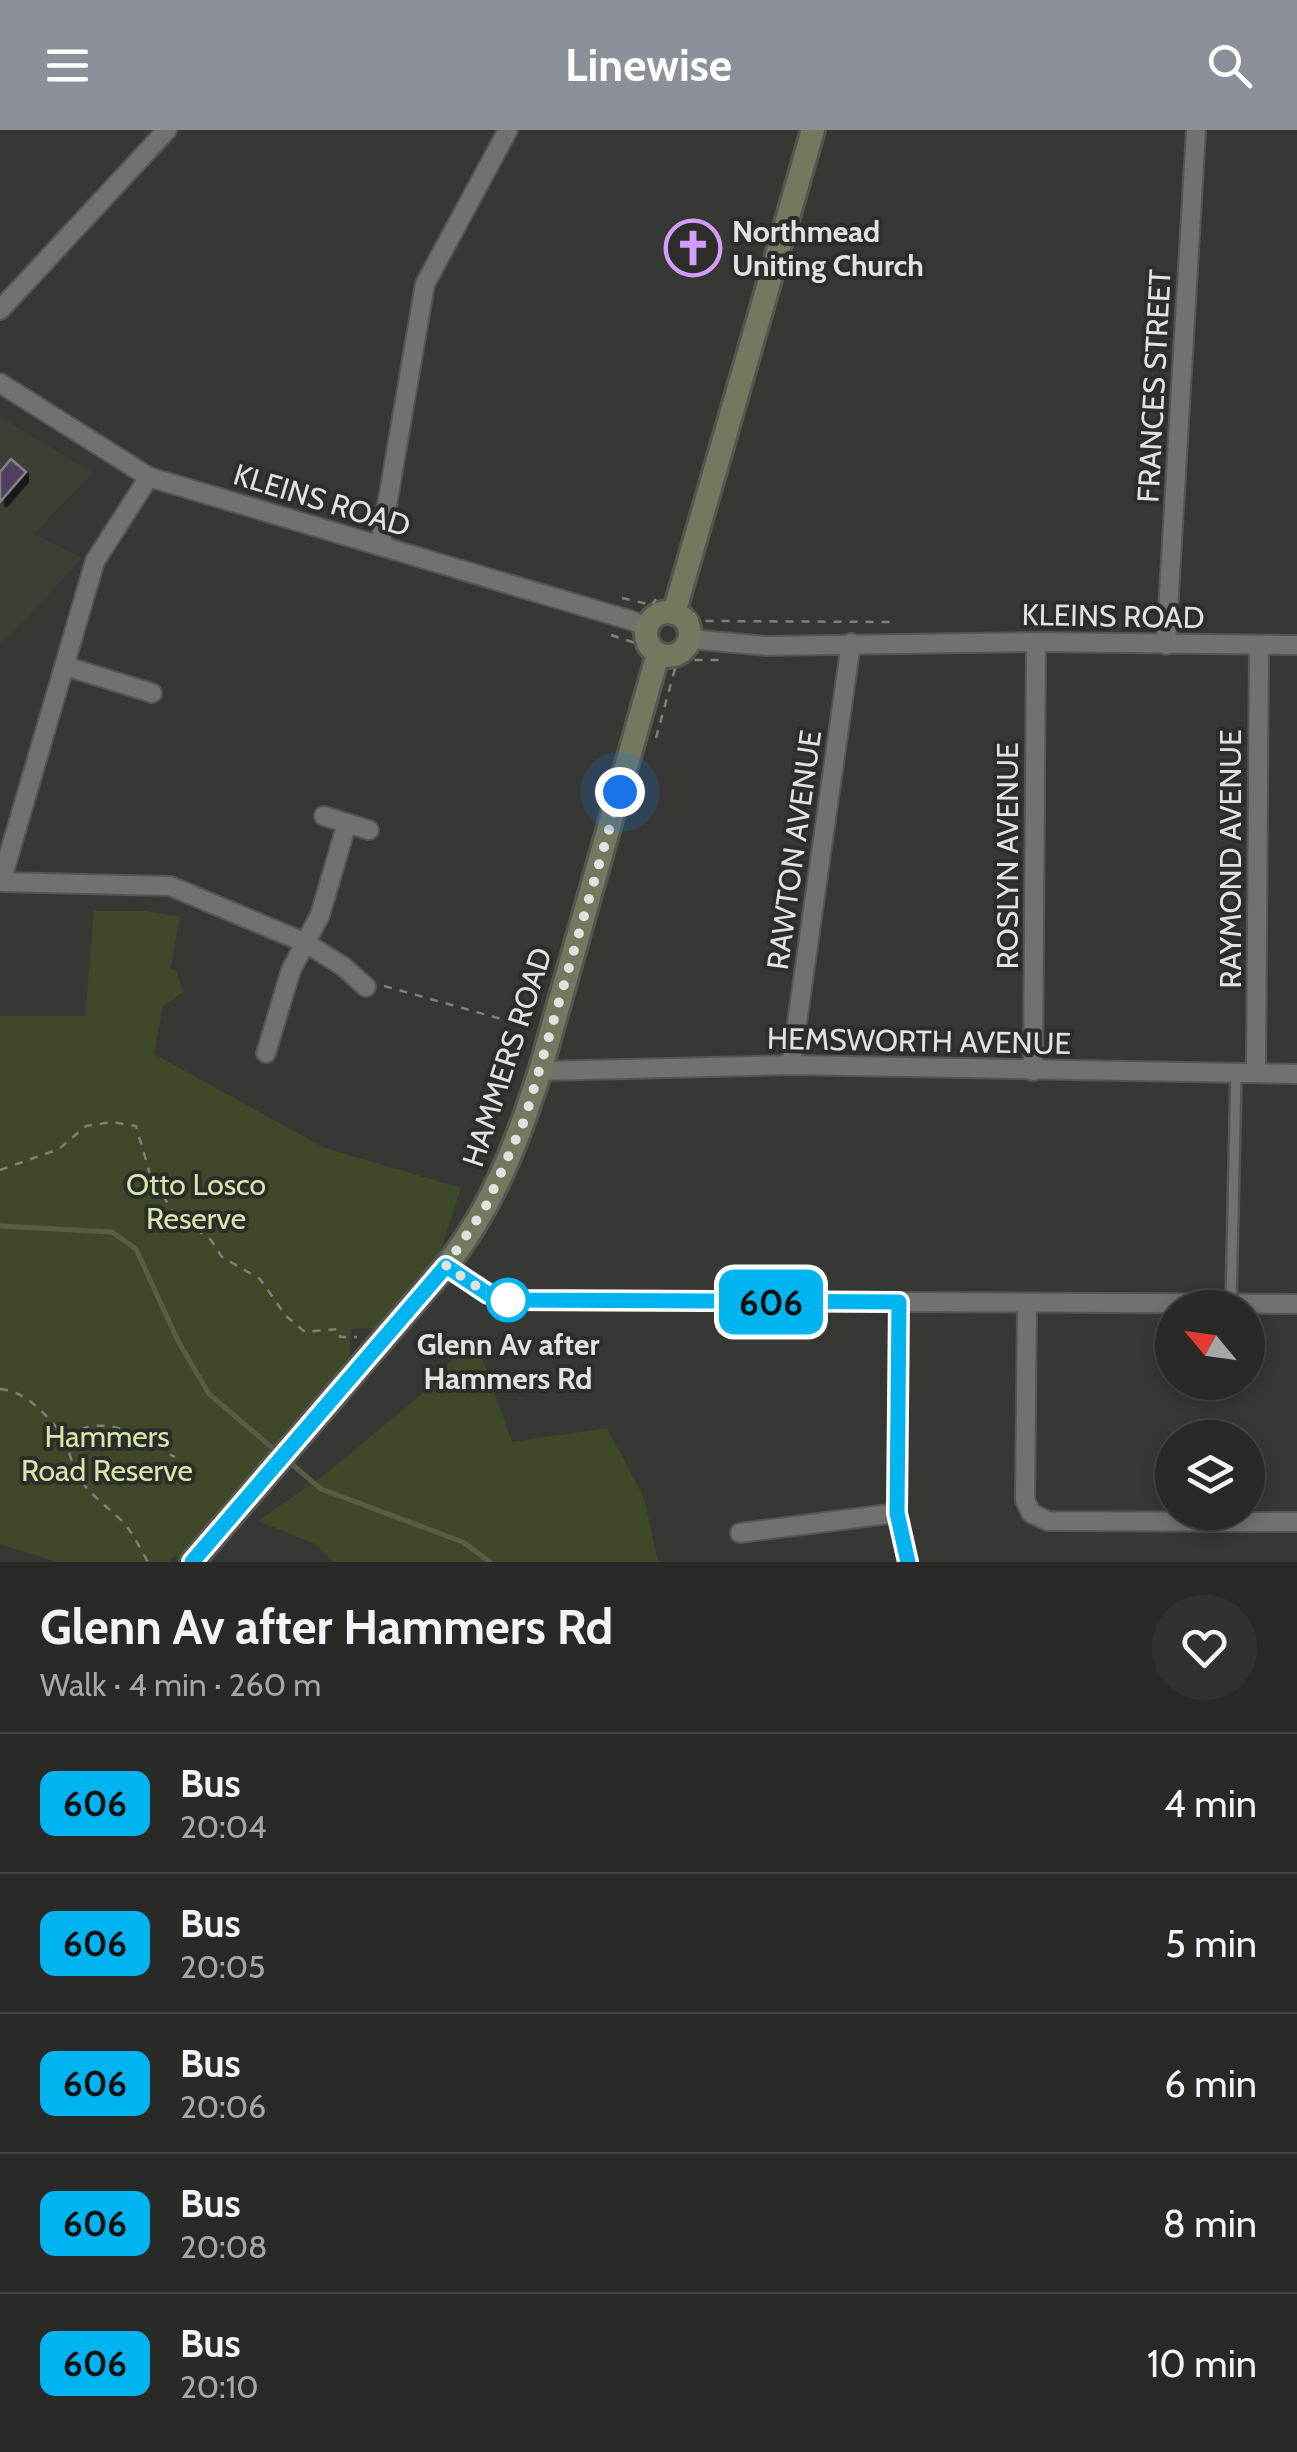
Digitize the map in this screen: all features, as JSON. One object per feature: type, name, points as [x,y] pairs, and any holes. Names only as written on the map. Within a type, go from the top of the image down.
[{"type":"street","points":[[0,310],[167,130]]},
{"type":"street","points":[[380,546],[424,284],[508,130]]},
{"type":"street","points":[[683,612],[654,617],[649,644],[677,654],[690,639],[683,612],[813,130]]},
{"type":"street","name":"FRANCES STREET","points":[[1166,644],[1196,130]]},
{"type":"street","name":"KLEINS ROAD","points":[[0,383],[149,477],[633,621],[649,644]]},
{"type":"street","points":[[149,477],[96,561],[0,882],[170,886],[306,943],[366,987]]},
{"type":"street","name":"KLEINS ROAD","points":[[690,639],[766,646],[1036,642],[1297,646]]},
{"type":"street","name":"ROSLYN AVENUE","points":[[1033,1071],[1036,642]]},
{"type":"street","name":"RAWTON AVENUE","points":[[792,1065],[851,643]]},
{"type":"street","name":"HAMMERS ROAD","points":[[192,1562],[446,1266],[476,1225],[497,1186],[525,1119],[551,1032],[649,644]]},
{"type":"street","name":"RAYMOND AVENUE","points":[[1256,1073],[1259,645]]},
{"type":"street","points":[[66,666],[152,693]]},
{"type":"street","points":[[324,816],[370,830]]},
{"type":"street","points":[[266,1053],[291,970],[320,915],[347,823]]},
{"type":"street","name":"HEMSWORTH AVENUE","points":[[540,1071],[792,1065],[1297,1074]]},
{"type":"street","points":[[446,1266],[488,1294],[510,1300],[1155,1304]]},
{"type":"street","points":[[899,1302],[897,1513],[908,1562]]},
{"type":"street","points":[[1027,1304],[1025,1500],[1034,1516],[1048,1522],[1297,1522]]},
{"type":"street","points":[[1265,1304],[1297,1304]]},
{"type":"street","points":[[740,1533],[897,1513]]},
{"type":"lane","points":[[1232,1290],[1236,1074]]},
{"type":"path","points":[[622,598],[652,605],[660,592]]},
{"type":"path","points":[[683,612],[707,621],[892,622]]},
{"type":"path","points":[[611,635],[649,644]]},
{"type":"path","points":[[656,738],[676,664],[696,659],[728,660]]},
{"type":"path","points":[[366,987],[387,986],[551,1032]]},
{"type":"path","points":[[0,1170],[59,1149],[86,1126],[112,1122],[136,1126],[150,1174],[173,1212],[210,1240],[222,1258],[260,1279],[286,1316],[305,1332],[338,1329],[340,1337],[356,1337]]},
{"type":"path","points":[[0,1390],[11,1390],[36,1406],[66,1438],[70,1462],[92,1497],[125,1524],[148,1562]]},
{"type":"path","points":[[66,1438],[83,1426],[103,1422],[175,1456]]},
{"type":"shaded area","points":[[0,417],[93,473],[34,534],[82,558],[0,646]]},
{"type":"green space","points":[[94,911],[146,911],[180,917],[170,970],[176,970],[183,992],[163,1006],[154,1054],[325,1148],[461,1188],[439,1255],[404,1306],[379,1328],[351,1329],[349,1358],[179,1557],[174,1556],[169,1562],[56,1562],[0,1544],[0,1016],[85,1016]]},
{"type":"green space","points":[[474,1335],[512,1442],[607,1428],[644,1498],[658,1562],[333,1562],[315,1544],[258,1521],[328,1472],[424,1392]]},
{"type":"building","points":[[11,459],[26,472],[0,502],[0,472]]},
{"type":"waterway","points":[[0,1226],[112,1232],[136,1249],[178,1341],[209,1394],[276,1451]]},
{"type":"waterway","points":[[288,1461],[321,1489],[463,1542],[490,1562]]},
{"type":"bus line","name":"606","points":[[192,1562],[446,1266],[488,1294],[510,1300],[899,1302],[897,1513],[908,1562]]},
{"type":"place","name":"Northmead Uniting Church","points":[[693,248]]},
{"type":"place","name":"Glenn Av after Hammers Rd","points":[[508,1300]]},
{"type":"route","points":[[508,1300],[488,1294],[446,1266],[476,1225],[497,1186],[525,1119],[620,792]]},
{"type":"park label","name":"Otto Losco Reserve","points":[[196,1201]]},
{"type":"park label","name":"Hammers Road Reserve","points":[[107,1453]]}]
